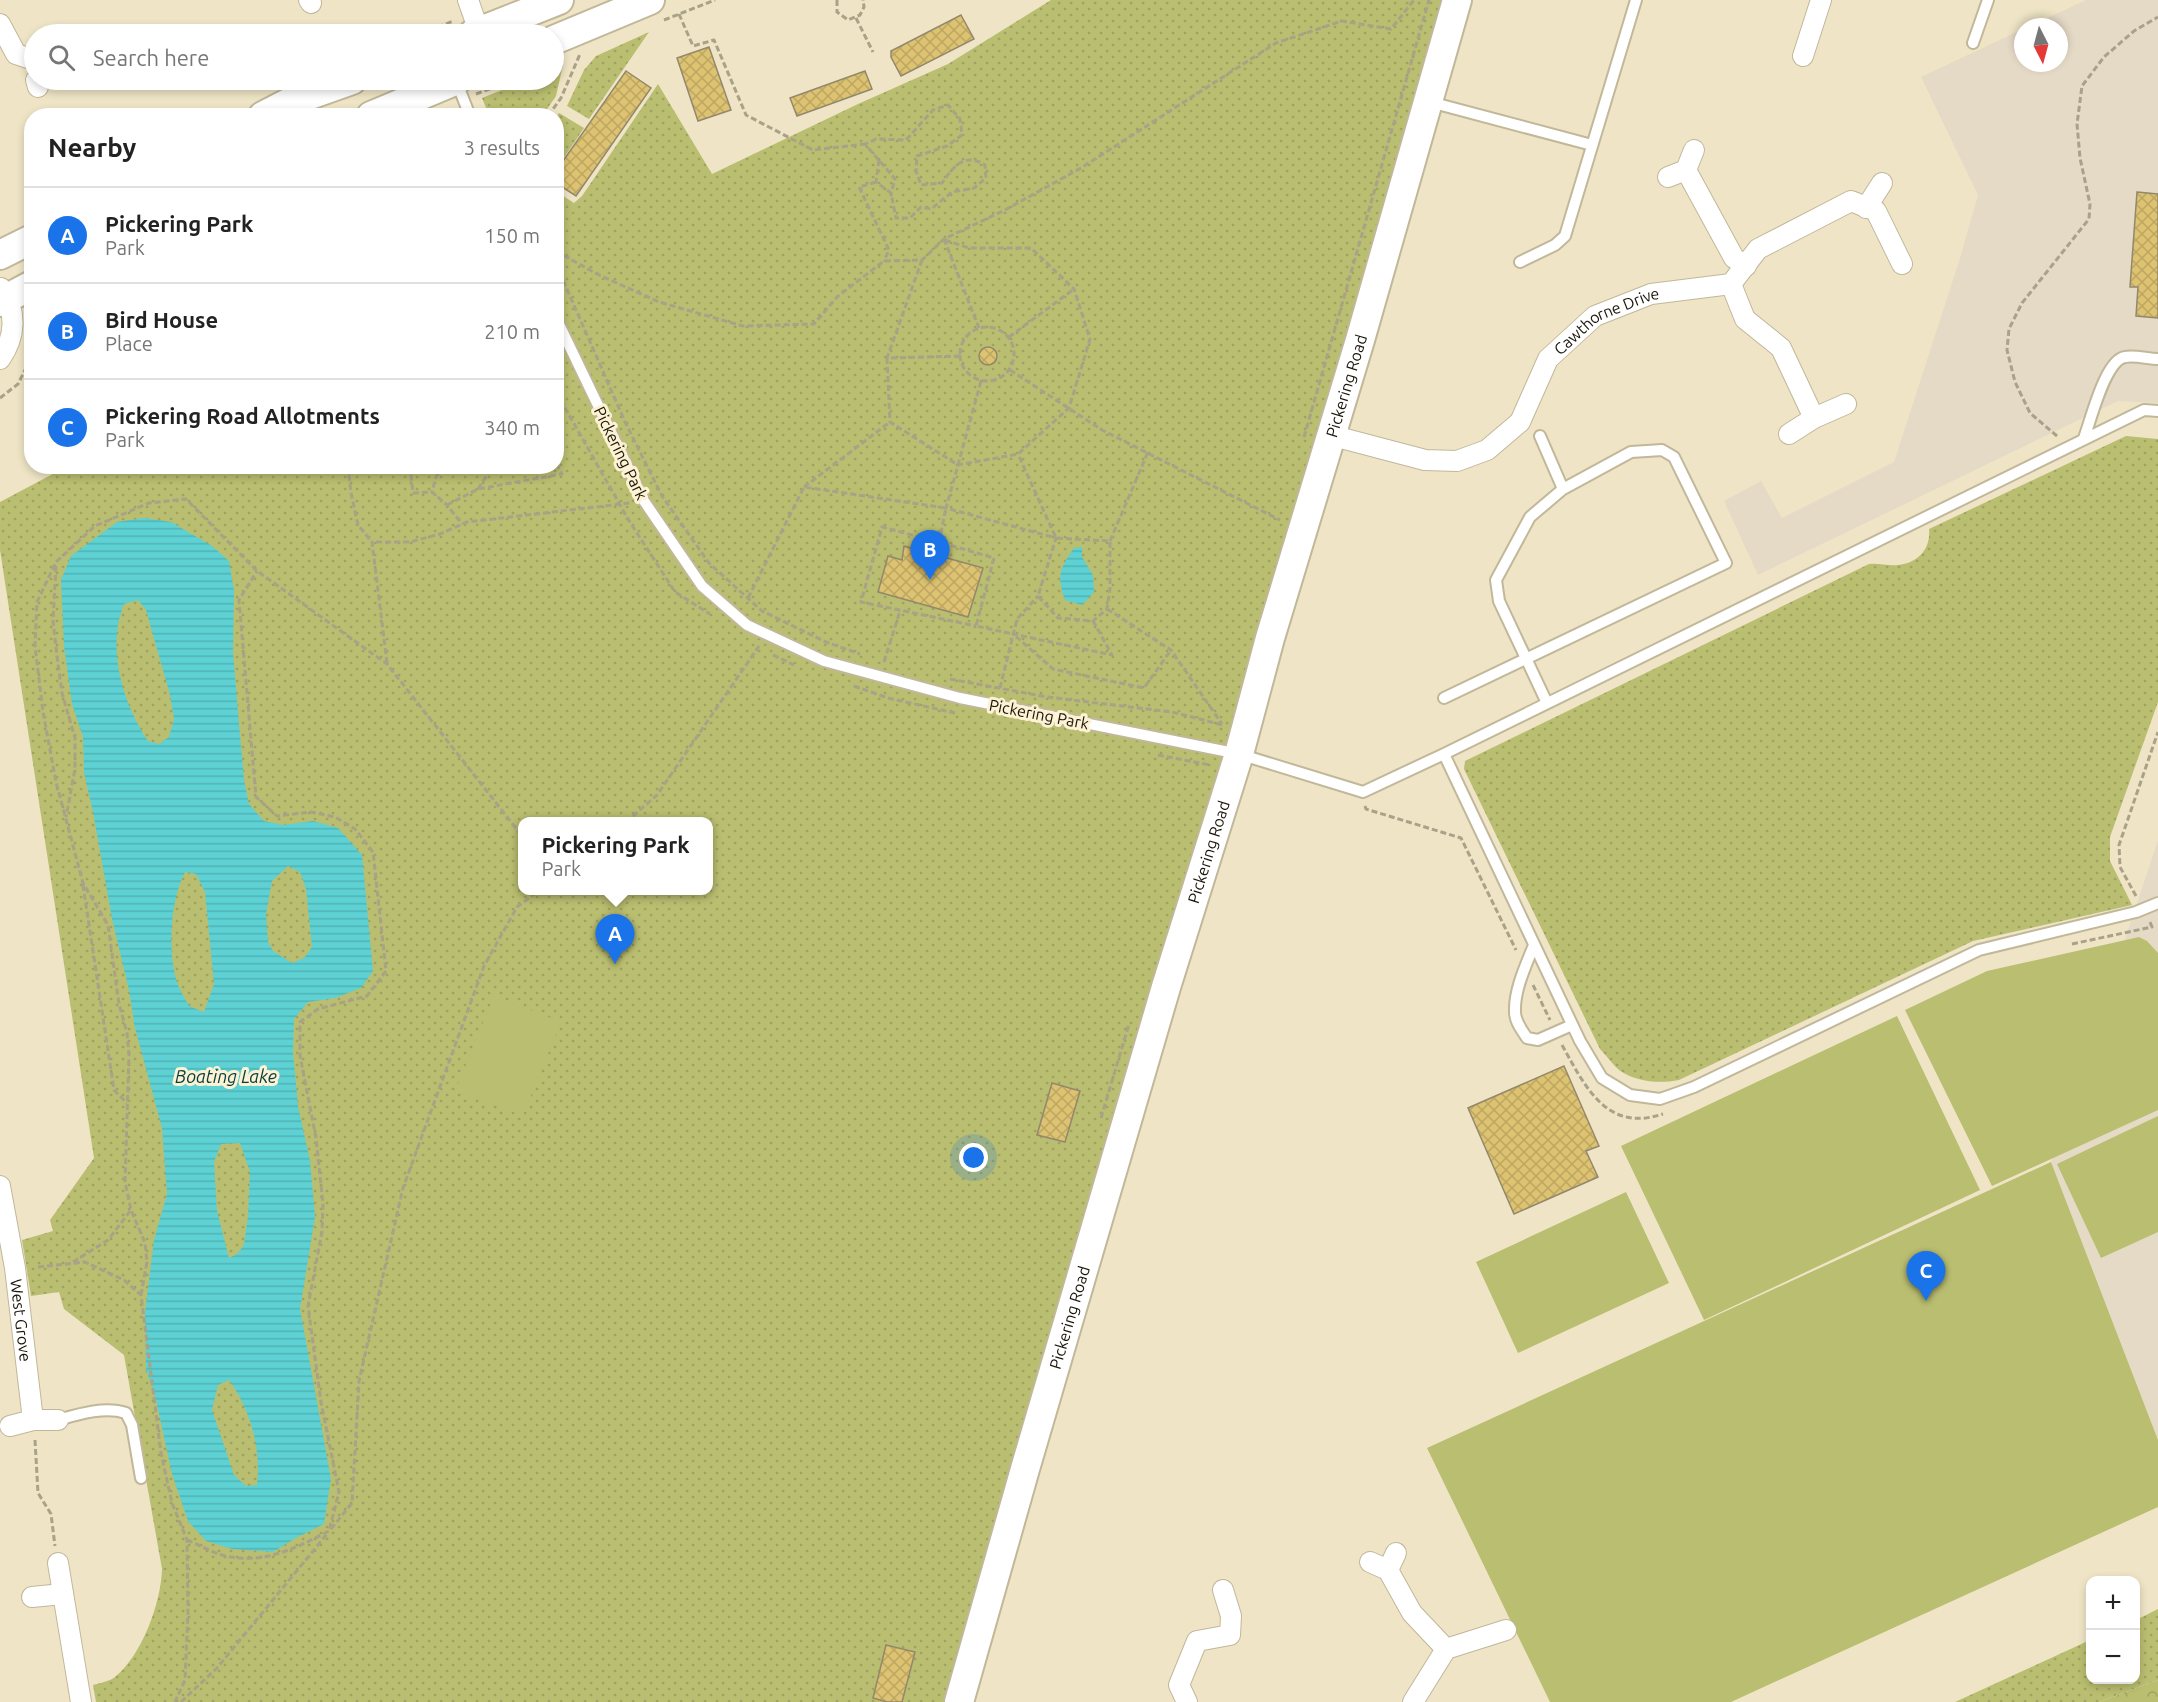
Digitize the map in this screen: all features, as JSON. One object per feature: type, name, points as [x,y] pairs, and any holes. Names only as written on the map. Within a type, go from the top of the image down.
[{"type":"street","points":[[468,0],[474,24]]},
{"type":"street","points":[[501,24],[559,0]]},
{"type":"street","points":[[564,36],[650,0]]},
{"type":"street","name":"Pickering Road","points":[[959,1702],[1166,987],[1239,754],[1270,638],[1317,438],[1360,340],[1457,0]]},
{"type":"street","points":[[1803,56],[1821,0]]},
{"type":"street","points":[[0,24],[16,54],[24,61]]},
{"type":"street","points":[[278,108],[324,90]]},
{"type":"street","points":[[393,108],[444,90]]},
{"type":"street","points":[[1668,177],[1686,170],[1694,150]]},
{"type":"street","points":[[1686,170],[1734,258],[1746,266]]},
{"type":"street","points":[[1866,208],[1882,183]]},
{"type":"street","points":[[1814,418],[1781,348],[1745,319],[1731,284],[1758,249],[1851,201],[1876,211],[1902,264]]},
{"type":"street","points":[[0,255],[24,242]]},
{"type":"street","name":"Cawthorne Drive","points":[[1317,438],[1425,460],[1457,461],[1487,450],[1520,422],[1548,359],[1595,316],[1652,294],[1731,284]]},
{"type":"street","points":[[0,359],[14,332],[10,293]]},
{"type":"street","points":[[1789,434],[1814,418],[1846,404]]},
{"type":"street","name":"West Grove","points":[[0,1186],[7,1270],[33,1420]]},
{"type":"street","points":[[10,1426],[33,1420],[58,1420]]},
{"type":"street","points":[[1370,1562],[1392,1562],[1412,1613],[1446,1649]]},
{"type":"street","points":[[58,1563],[81,1702]]},
{"type":"street","points":[[1187,1702],[1179,1685],[1197,1641],[1230,1635],[1231,1616],[1223,1590]]},
{"type":"street","points":[[32,1597],[63,1594]]},
{"type":"street","points":[[1413,1702],[1446,1649],[1506,1630]]},
{"type":"lane","points":[[1520,262],[1565,236],[1636,0]]},
{"type":"lane","points":[[1973,43],[1988,0]]},
{"type":"lane","points":[[463,90],[468,108]]},
{"type":"lane","points":[[1428,102],[1592,145]]},
{"type":"lane","name":"Pickering Park","points":[[564,335],[644,501],[702,586],[747,626],[825,661],[960,698],[1239,754],[1363,792]]},
{"type":"lane","points":[[2084,438],[2104,381],[2114,362],[2124,357],[2158,359]]},
{"type":"lane","points":[[1363,792],[2084,438],[2144,410],[2158,411]]},
{"type":"lane","points":[[1540,436],[1563,489]]},
{"type":"lane","points":[[1444,698],[1525,658],[1726,563],[1674,457],[1662,450],[1631,452],[1563,489],[1530,517],[1496,580],[1499,601],[1525,658],[1546,703]]},
{"type":"lane","points":[[1444,754],[1572,1025],[1602,1078],[1630,1095],[1660,1099],[1694,1087],[1978,950],[2143,909],[2158,903]]},
{"type":"lane","points":[[1534,945],[1524,968],[1515,1011],[1518,1025],[1527,1038],[1538,1040],[1572,1025]]},
{"type":"lane","points":[[58,1420],[102,1411],[118,1410],[126,1413],[132,1425],[141,1479]]},
{"type":"path","points":[[837,0],[836,8],[840,16],[848,20],[856,18],[863,11],[862,0]]},
{"type":"path","points":[[890,422],[887,358],[922,260],[944,239],[1005,210],[1081,168],[1276,43],[1342,21],[1391,29],[1414,0]]},
{"type":"path","points":[[1317,438],[1429,0]]},
{"type":"path","points":[[679,14],[693,46],[714,40],[746,114],[813,150],[865,144],[876,139],[906,140],[933,110],[948,105],[960,119],[962,135],[947,146],[917,156],[916,171],[921,185],[942,183],[964,159],[976,159],[985,165],[986,178],[974,188],[952,192],[931,209],[921,207],[910,218],[896,218],[891,193],[895,179],[865,144]]},
{"type":"path","points":[[2071,445],[2049,431],[2030,413],[2015,382],[2007,351],[2009,329],[2022,303],[2089,219],[2090,204],[2080,158],[2078,124],[2082,86],[2104,57],[2134,31],[2158,17]]},
{"type":"path","points":[[856,18],[873,52]]},
{"type":"path","points":[[554,108],[561,98],[580,54]]},
{"type":"path","points":[[876,182],[879,160]]},
{"type":"path","points":[[564,255],[597,274],[658,302],[743,326],[814,324],[837,297],[884,261],[889,250],[859,186],[876,182],[891,193]]},
{"type":"path","points":[[890,422],[958,465],[1018,454],[1069,408],[1090,339],[1074,289],[1031,248],[969,248],[944,239]]},
{"type":"path","points":[[944,239],[979,328]]},
{"type":"path","points":[[884,261],[922,260]]},
{"type":"path","points":[[564,282],[625,422],[662,496],[709,563],[762,611],[826,642],[865,656]]},
{"type":"path","points":[[1009,337],[1074,289]]},
{"type":"path","points":[[979,328],[995,328],[1009,337],[1015,353],[1010,370],[997,380],[981,381],[966,372],[960,356],[965,339],[979,328]]},
{"type":"path","points":[[887,358],[960,356]]},
{"type":"path","points":[[1010,370],[1102,430],[1281,520]]},
{"type":"path","points":[[0,398],[18,384],[24,372]]},
{"type":"path","points":[[939,542],[946,508],[981,381]]},
{"type":"path","points":[[564,406],[620,504],[675,592],[715,617]]},
{"type":"path","points":[[748,598],[804,487],[890,422]]},
{"type":"path","points":[[1038,596],[1058,618],[1093,621],[1107,609],[1110,588],[1110,541],[1148,452]]},
{"type":"path","points":[[1000,688],[1017,619],[1038,596],[1056,538],[1018,454]]},
{"type":"path","points":[[349,474],[358,525],[372,542],[387,664]]},
{"type":"path","points":[[411,474],[413,493],[432,492],[447,505],[462,524]]},
{"type":"path","points":[[432,492],[438,474]]},
{"type":"path","points":[[478,489],[488,474]]},
{"type":"path","points":[[447,505],[478,489],[562,474]]},
{"type":"path","points":[[804,487],[946,508],[1056,538],[1110,541]]},
{"type":"path","points":[[127,1103],[114,1090],[83,883],[56,782],[43,712],[35,646],[37,602],[56,562],[95,526],[149,503],[186,499],[257,571],[387,664],[518,831]]},
{"type":"path","points":[[372,542],[410,542],[440,534],[462,524],[644,501]]},
{"type":"path","points":[[976,626],[994,558],[882,527],[861,603],[1112,656],[1093,621]]},
{"type":"path","points":[[56,562],[53,621],[62,693],[75,738],[75,770],[66,819]]},
{"type":"path","points":[[187,1540],[230,1557],[263,1558],[294,1549],[329,1531],[339,1492],[321,1402],[308,1306],[322,1232],[323,1204],[316,1138],[300,1056],[300,1022],[318,1009],[367,996],[386,971],[373,852],[355,829],[335,817],[311,812],[277,816],[256,797],[239,600],[257,571]]},
{"type":"path","points":[[1107,609],[1171,650],[1223,725]]},
{"type":"path","points":[[884,662],[900,611]]},
{"type":"path","points":[[1013,634],[1053,669],[1144,688],[1171,650]]},
{"type":"path","points":[[632,817],[657,795],[767,635]]},
{"type":"path","points":[[874,659],[893,665]]},
{"type":"path","points":[[945,678],[1047,697],[1172,712],[1223,725]]},
{"type":"path","points":[[1223,725],[1226,714]]},
{"type":"path","points":[[2062,946],[2152,927],[2120,867],[2119,845],[2158,732]]},
{"type":"path","points":[[1363,792],[1366,809],[1461,838],[1556,1032],[1583,1082],[1606,1109],[1628,1118],[1657,1116],[1666,1113]]},
{"type":"path","points":[[83,883],[108,924],[118,1004],[128,1044],[125,1182],[131,1210],[145,1243],[147,1262],[141,1295],[161,1453],[172,1503],[187,1540],[189,1613],[185,1680],[175,1702]]},
{"type":"path","points":[[181,1702],[217,1668],[352,1503],[359,1381],[404,1188],[484,966],[517,907],[534,895]]},
{"type":"path","points":[[71,1264],[108,1240],[131,1210]]},
{"type":"path","points":[[38,1267],[85,1262],[124,1280],[141,1295]]},
{"type":"path","points":[[33,1420],[38,1493],[51,1514],[58,1563]]},
{"type":"shaded area","points":[[2086,0],[2158,0],[2158,403],[2118,401],[1758,575],[1724,501],[1761,481],[1782,518],[1894,462],[1978,195],[1921,77],[2014,33],[2014,72],[2068,72],[2068,18],[2047,18]]},
{"type":"shaded area","points":[[2158,840],[2158,1440],[2051,1162]]},
{"type":"green space","points":[[1051,0],[1443,0],[954,1702],[96,1702],[93,1685],[108,1681],[125,1667],[134,1656],[148,1628],[158,1597],[162,1569],[124,1355],[64,1309],[59,1292],[31,1296],[22,1240],[53,1231],[50,1220],[94,1158],[0,550],[0,502],[53,474],[564,474],[564,197],[574,203],[582,196],[658,84],[712,174],[948,64]]},
{"type":"green space","points":[[649,32],[589,119],[567,106],[584,70],[596,56]]},
{"type":"green space","points":[[502,90],[557,90],[548,108],[486,108],[482,98]]},
{"type":"green space","points":[[564,116],[584,128],[564,158]]},
{"type":"green space","points":[[2126,436],[2158,439],[2158,702],[2110,837],[2110,861],[2132,905],[1973,941],[1679,1080],[1648,1081],[1619,1070],[1600,1049],[1464,769],[1465,761],[1869,564],[1898,565],[1912,561],[1925,549],[1929,529]]},
{"type":"green space","points":[[2139,937],[2147,941],[2158,953],[2158,1110],[1992,1186],[1905,1010],[1987,971]]},
{"type":"green space","points":[[494,996],[561,1022],[523,1115],[455,1091]]},
{"type":"green space","points":[[1897,1016],[1980,1190],[1704,1320],[1621,1146]]},
{"type":"green space","points":[[2158,1116],[2158,1232],[2101,1258],[2057,1164]]},
{"type":"green space","points":[[2051,1162],[2158,1440],[2158,1507],[1731,1702],[1550,1702],[1427,1448]]},
{"type":"green space","points":[[1626,1192],[1669,1283],[1518,1353],[1476,1262]]},
{"type":"green space","points":[[2158,1609],[2158,1680],[2099,1702],[1955,1702],[2086,1642],[2086,1684],[2140,1684],[2140,1618]]},
{"type":"green space","points":[[2158,1680],[2158,1702],[2099,1702]]},
{"type":"water","name":"Boating Lake","points":[[144,518],[171,522],[212,546],[229,561],[234,591],[233,652],[244,780],[249,804],[264,821],[283,825],[313,821],[338,828],[362,855],[373,971],[361,988],[335,998],[308,1002],[294,1019],[293,1053],[298,1106],[310,1161],[315,1217],[300,1309],[331,1479],[324,1524],[273,1552],[232,1549],[206,1541],[188,1521],[172,1474],[156,1400],[146,1369],[145,1312],[154,1240],[167,1194],[162,1128],[135,1028],[84,773],[83,737],[72,704],[64,646],[61,580],[71,556],[117,522]],"holes":[[[138,600],[146,610],[170,695],[174,719],[169,737],[159,744],[148,741],[139,726],[131,710],[120,675],[117,639],[124,604]],[[288,866],[300,872],[306,889],[312,947],[304,958],[292,963],[273,951],[268,942],[266,914],[272,881]],[[185,872],[196,874],[205,892],[214,984],[204,1012],[189,1006],[178,985],[172,959],[173,912]],[[240,1143],[250,1172],[248,1216],[244,1245],[237,1254],[229,1258],[217,1211],[214,1162],[221,1144]],[[229,1380],[243,1404],[253,1430],[257,1457],[257,1485],[246,1486],[234,1475],[212,1410],[218,1385]]]},
{"type":"water","points":[[1082,547],[1082,557],[1093,575],[1094,592],[1082,605],[1065,600],[1060,578],[1065,561],[1074,548]]},
{"type":"building","points":[[961,15],[974,39],[901,76],[891,57],[891,51]]},
{"type":"building","points":[[709,47],[731,110],[698,121],[677,58]]},
{"type":"building","points":[[626,71],[651,88],[576,196],[564,188],[564,160]]},
{"type":"building","points":[[865,71],[872,89],[797,116],[790,98]]},
{"type":"building","points":[[2137,192],[2158,194],[2158,318],[2136,316],[2138,287],[2130,287]]},
{"type":"building","points":[[984,347],[992,347],[997,352],[995,363],[984,365],[979,360],[979,352]]},
{"type":"building","points":[[904,546],[983,568],[968,617],[878,592],[888,556],[902,560]]},
{"type":"building","points":[[1564,1066],[1599,1146],[1586,1151],[1598,1177],[1514,1214],[1468,1108]]},
{"type":"building","points":[[1052,1083],[1080,1091],[1065,1142],[1037,1135]]},
{"type":"building","points":[[886,1645],[915,1652],[902,1702],[887,1702],[873,1698]]},
{"type":"place","name":"Bird House","points":[[930,580]]},
{"type":"place","name":"Pickering Park","points":[[615,964]]},
{"type":"place","name":"Pickering Road Allotments","points":[[1926,1301]]}]
